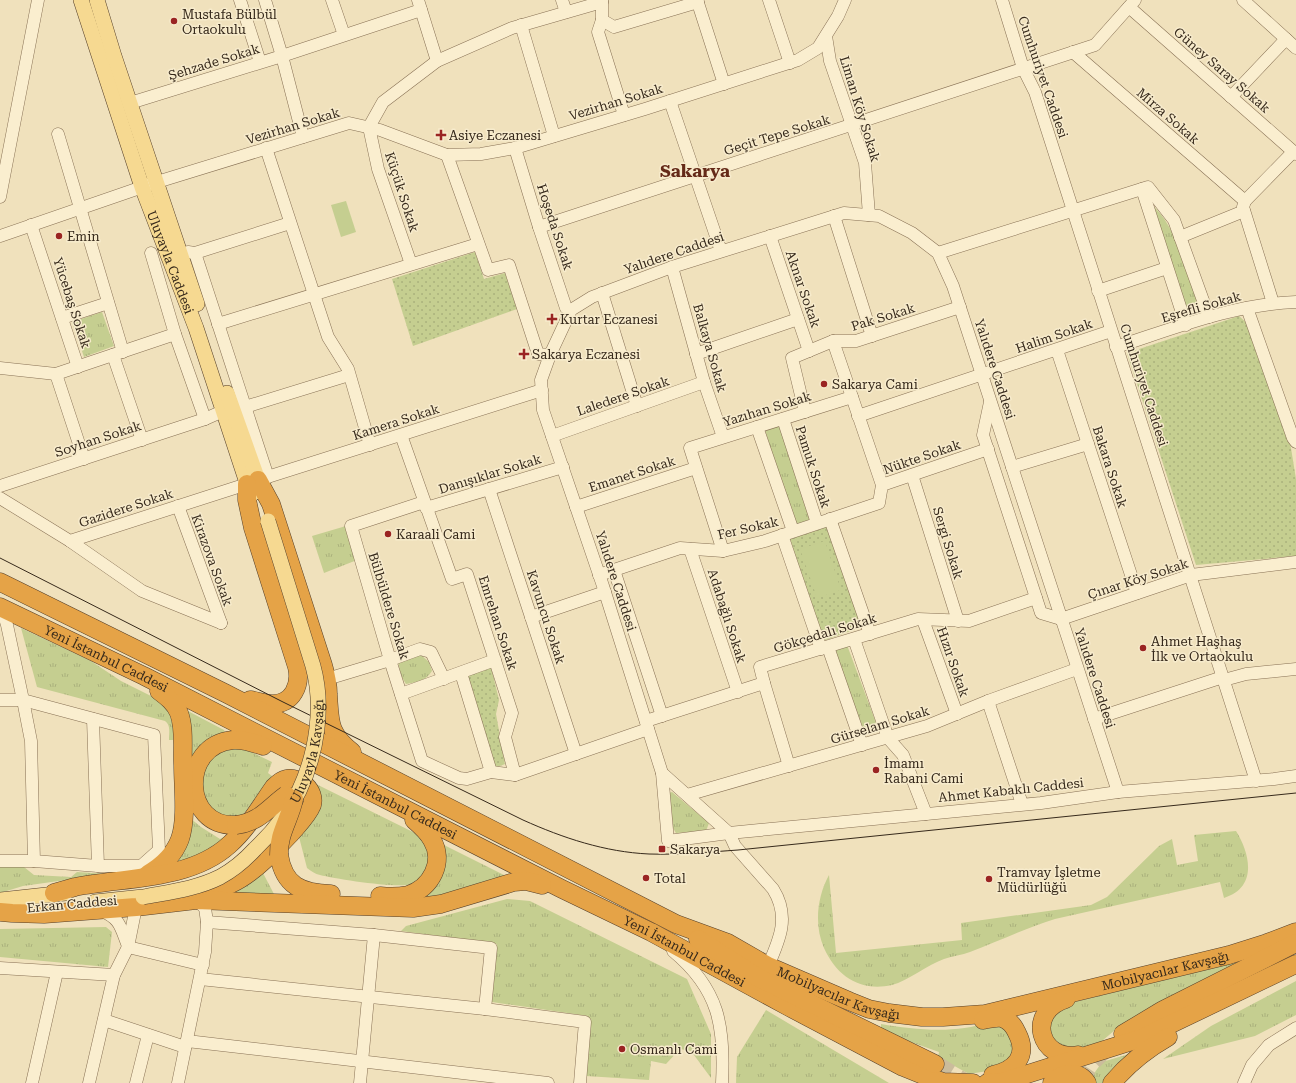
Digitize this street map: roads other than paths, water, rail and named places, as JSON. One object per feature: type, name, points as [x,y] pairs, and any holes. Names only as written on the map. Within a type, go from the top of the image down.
[{"type":"highway","points":[[257,480],[271,504],[320,653],[327,679],[330,719],[333,732],[342,744],[371,768]]},
{"type":"highway","points":[[225,693],[266,704],[278,703],[283,702],[291,696],[297,687],[298,682],[297,666],[253,528],[247,500],[257,480]]},
{"type":"highway","name":"Yeni İstanbul Caddesi","points":[[0,582],[225,693],[676,924]]},
{"type":"highway","name":"Yeni İstanbul Caddesi","points":[[1,608],[144,676],[296,755],[562,889],[651,932],[789,1007]]},
{"type":"highway","points":[[138,893],[147,874],[156,869],[171,856],[180,840],[183,819],[182,721],[176,706],[144,676]]},
{"type":"highway","points":[[298,682],[310,690],[319,688],[327,679]]},
{"type":"highway","points":[[290,797],[251,822],[236,825],[225,825],[214,820],[203,811],[197,800],[194,788],[194,775],[198,763],[206,753],[221,743],[239,740],[296,755]]},
{"type":"highway","points":[[0,911],[12,914],[44,914],[100,910],[138,893],[183,869],[212,858],[237,837],[274,787],[286,779],[300,781],[311,793],[313,799],[308,812],[273,852],[255,869],[241,878],[196,900]]},
{"type":"highway","points":[[290,797],[290,814],[279,840],[280,864],[289,881],[296,887],[309,892],[392,897],[408,895],[416,892],[423,886],[433,874],[436,867],[437,853],[433,841],[427,832],[398,806]]},
{"type":"highway","points":[[54,893],[87,885],[196,900],[413,908],[441,904],[514,882],[530,882],[562,889]]},
{"type":"highway","name":"Mobilyacılar Kavşağı","points":[[676,924],[728,943],[768,966],[869,1009],[916,1016],[943,1017],[985,1014],[1229,955],[1296,932]]},
{"type":"highway","name":"Mobilyacılar Kavşağı","points":[[676,924],[722,956],[759,978],[935,1064]]},
{"type":"highway","name":"Mobilyacılar Kavşağı","points":[[1119,1041],[1145,1020],[1296,944]]},
{"type":"highway","points":[[1112,1083],[1135,1059],[1152,1046],[1217,1009],[1238,993],[1296,964]]},
{"type":"highway","points":[[1110,983],[1084,994],[1058,1002],[1045,1014],[1043,1018],[1042,1030],[1044,1039],[1050,1049],[1061,1055],[1072,1056],[1119,1041]]},
{"type":"highway","name":"Mobilyacılar Kavşağı","points":[[987,1083],[1002,1082],[1119,1041],[1156,1032],[1238,993]]},
{"type":"highway","points":[[789,1007],[903,1067],[943,1082],[967,1083],[1001,1073],[1009,1070],[1017,1062],[1022,1053],[1021,1042],[1013,1025],[1001,1018],[966,1021],[943,1017]]},
{"type":"highway","points":[[789,1007],[829,1035],[908,1083]]},
{"type":"highway","points":[[1052,1083],[1064,1074],[1073,1074],[1085,1080],[1087,1083]]},
{"type":"main road","name":"Uluyayla Caddesi","points":[[81,0],[142,187],[196,328],[223,411],[257,480]]},
{"type":"main road","name":"Uluyayla Caddesi","points":[[97,0],[130,103],[257,480],[264,508],[264,523]]},
{"type":"main road","name":"Uluyayla Kavşağı","points":[[138,893],[218,868],[233,857],[254,837],[290,797],[305,746],[309,718],[309,690],[305,668],[264,523]]},
{"type":"main road","name":"Erkan Caddesi","points":[[0,900],[54,893]]},
{"type":"main road","name":"Erkan Caddesi","points":[[0,911],[138,893]]},
{"type":"street","points":[[0,193],[38,0]]},
{"type":"street","points":[[240,0],[260,62]]},
{"type":"street","points":[[265,0],[282,56],[303,137]]},
{"type":"street","points":[[332,0],[344,36]]},
{"type":"street","points":[[562,0],[566,12]]},
{"type":"street","points":[[769,0],[790,63]]},
{"type":"street","name":"Vezirhan Sokak","points":[[0,236],[157,182],[349,123],[380,130],[447,155],[481,154],[515,148],[798,60],[818,48],[838,16],[845,0]]},
{"type":"street","name":"Cumhuriyet Caddesi","points":[[1002,0],[1023,68],[1034,92],[1191,575],[1256,781]]},
{"type":"street","points":[[1243,0],[1296,48]]},
{"type":"street","points":[[369,127],[383,102],[437,61],[512,28],[602,1],[602,20],[598,32],[624,115]]},
{"type":"street","points":[[602,20],[614,27],[697,1],[724,84]]},
{"type":"street","name":"Geçit Tepe Sokak","points":[[539,227],[695,175],[852,126],[1095,45],[1132,4]]},
{"type":"street","name":"Güney Saray Sokak","points":[[1132,4],[1231,97],[1294,153]]},
{"type":"street","points":[[419,5],[437,61]]},
{"type":"street","name":"Şehzade Sokak","points":[[130,103],[344,36],[419,5]]},
{"type":"street","points":[[521,25],[554,136]]},
{"type":"street","name":"Liman Köy Sokak","points":[[826,36],[830,61],[865,163],[869,215]]},
{"type":"street","points":[[1231,97],[1286,38]]},
{"type":"street","name":"Mirza Sokak","points":[[1073,52],[1245,206]]},
{"type":"street","points":[[670,101],[721,251]]},
{"type":"street","name":"Küçük Sokak","points":[[369,127],[378,169],[412,264]]},
{"type":"street","points":[[58,134],[108,303],[118,353],[142,440]]},
{"type":"street","points":[[266,148],[328,337],[348,369],[370,445]]},
{"type":"street","name":"Hoşeda Sokak","points":[[515,148],[566,308],[571,310]]},
{"type":"street","points":[[1180,237],[1245,206],[1294,153]]},
{"type":"street","points":[[447,155],[488,270],[509,265],[538,354],[550,355]]},
{"type":"street","points":[[938,252],[1148,187],[1174,220],[1209,317]]},
{"type":"street","points":[[1142,189],[1186,325]]},
{"type":"street","points":[[1245,206],[1273,303]]},
{"type":"street","name":"Yalıdere Caddesi","points":[[768,966],[782,929],[779,901],[773,889],[735,846],[730,833],[686,796],[662,773],[605,592],[543,410],[541,380],[550,355],[571,310],[592,296],[672,267],[844,212],[879,216],[912,233],[938,252],[953,286],[960,307],[1118,792]]},
{"type":"street","points":[[834,216],[872,336]]},
{"type":"street","points":[[179,250],[195,253],[290,223]]},
{"type":"street","name":"Yücebaş Sokak","points":[[31,225],[78,367]]},
{"type":"street","name":"Aknar Sokak","points":[[770,236],[809,351]]},
{"type":"street","points":[[218,324],[478,244]]},
{"type":"street","points":[[151,253],[175,334],[205,419]]},
{"type":"street","points":[[195,253],[245,407],[257,480]]},
{"type":"street","name":"Balkaya Sokak","points":[[672,267],[704,382],[723,437]]},
{"type":"street","points":[[1098,291],[1167,268]]},
{"type":"street","points":[[602,293],[637,406]]},
{"type":"street","name":"Eşrefli Sokak","points":[[1116,347],[1226,312],[1273,303],[1296,302]]},
{"type":"street","points":[[62,318],[108,303]]},
{"type":"street","name":"Pak Sokak","points":[[805,412],[792,358],[833,341],[856,341],[960,307]]},
{"type":"street","points":[[1247,308],[1293,438],[1296,442]]},
{"type":"street","points":[[696,354],[798,320]]},
{"type":"street","name":"Halim Sokak","points":[[858,416],[1111,331]]},
{"type":"street","points":[[0,368],[56,374],[175,334]]},
{"type":"street","points":[[833,341],[882,485]]},
{"type":"street","name":"Bakara Sokak","points":[[1057,350],[1137,593]]},
{"type":"street","points":[[56,374],[84,459]]},
{"type":"street","points":[[245,407],[350,375]]},
{"type":"street","name":"Laledere Sokak","points":[[552,436],[704,382]]},
{"type":"street","name":"Kamera Sokak","points":[[257,480],[542,390]]},
{"type":"street","name":"Yazıhan Sokak","points":[[696,468],[690,448],[852,397]]},
{"type":"street","points":[[990,400],[983,435],[1041,613],[1061,619]]},
{"type":"street","name":"Soyhan Sokak","points":[[0,486],[205,419],[223,411]]},
{"type":"street","name":"Pamuk Sokak","points":[[783,419],[817,523]]},
{"type":"street","points":[[757,427],[824,648],[862,745]]},
{"type":"street","name":"Emrehan Sokak","points":[[401,435],[452,579],[467,574],[512,713],[505,737],[515,774]]},
{"type":"street","points":[[1012,467],[1088,444]]},
{"type":"street","name":"Nükte Sokak","points":[[879,502],[882,485],[988,449]]},
{"type":"street","name":"Danışıklar Sokak","points":[[351,526],[425,505],[489,490],[563,467]]},
{"type":"street","points":[[696,468],[722,551]]},
{"type":"street","name":"Emanet Sokak","points":[[576,506],[696,468]]},
{"type":"street","name":"Sergi Sokak","points":[[912,475],[958,620]]},
{"type":"street","name":"Gazidere Sokak","points":[[0,498],[70,541],[257,480]]},
{"type":"street","name":"Kavuncu Sokak","points":[[489,490],[576,754]]},
{"type":"street","name":"Fer Sokak","points":[[599,575],[680,548],[722,551],[765,541],[879,502]]},
{"type":"street","name":"Kirazova Sokak","points":[[70,541],[142,592],[221,623],[178,506]]},
{"type":"street","name":"Pamuk Sokak","points":[[830,519],[870,634]]},
{"type":"street","name":"Bülbüldere Sokak","points":[[351,526],[390,660],[422,761],[459,778],[467,778],[491,772],[515,774]]},
{"type":"street","name":"Adabağlı Sokak","points":[[690,549],[738,692]]},
{"type":"street","name":"Çınar Köy Sokak","points":[[1061,619],[1191,575],[1296,562]]},
{"type":"street","points":[[614,570],[662,716]]},
{"type":"street","points":[[531,618],[605,592]]},
{"type":"street","name":"Gökçedalı Sokak","points":[[764,683],[760,667],[918,619],[969,621],[1036,598]]},
{"type":"street","points":[[1,608],[7,625],[31,741],[34,861]]},
{"type":"street","name":"Hızır Sokak","points":[[923,620],[957,714]]},
{"type":"street","points":[[854,639],[888,738],[903,755],[926,814]]},
{"type":"street","points":[[327,679],[390,660],[420,649],[431,652],[444,679]]},
{"type":"street","points":[[401,694],[495,660]]},
{"type":"street","name":"Gürselam Sokak","points":[[686,796],[927,726],[988,701],[1077,669]]},
{"type":"street","points":[[1094,719],[1224,679],[1246,674],[1296,669]]},
{"type":"street","points":[[461,673],[491,772]]},
{"type":"street","points":[[515,774],[576,754],[647,725],[662,716],[764,683],[789,766]]},
{"type":"street","points":[[0,700],[23,700],[154,735],[159,850],[141,866],[98,866],[34,861],[0,861]]},
{"type":"street","points":[[988,701],[1022,804]]},
{"type":"street","points":[[92,719],[98,866]]},
{"type":"street","name":"Ahmet Kabaklı Caddesi","points":[[662,773],[668,841],[730,833],[1022,804],[1118,792],[1256,781],[1296,776]]},
{"type":"street","points":[[89,1083],[114,976],[128,947],[138,893]]},
{"type":"street","points":[[178,1083],[206,952],[206,908],[196,900]]},
{"type":"street","points":[[100,910],[113,916],[117,921],[128,947]]},
{"type":"street","points":[[207,922],[374,935],[491,948],[485,1009]]},
{"type":"street","points":[[651,932],[692,968],[705,986],[719,1020],[722,1033],[722,1083]]},
{"type":"street","points":[[360,1083],[374,935]]},
{"type":"street","points":[[128,947],[203,964]]},
{"type":"street","points":[[0,969],[114,976]]},
{"type":"street","points":[[32,1083],[58,972]]},
{"type":"street","points":[[200,979],[485,1009],[585,1022],[580,1083]]},
{"type":"street","points":[[104,1020],[148,1035],[186,1044],[362,1061],[548,1083]]},
{"type":"street","points":[[1244,1083],[1252,1065],[1269,1045],[1296,1028]]},
{"type":"street","points":[[136,1083],[148,1035]]},
{"type":"tunnel","points":[[1078,1083],[1092,1062],[1108,1046]]},
{"type":"tunnel","points":[[935,1064],[966,1083]]},
{"type":"tram line","points":[[0,558],[283,702],[523,820],[553,833],[584,843],[616,850],[649,854],[738,850],[1296,793]]},
{"type":"place","name":"Mustafa Bülbül Ortaokulu","points":[[174,21]]},
{"type":"place","name":"Asiye Eczanesi","points":[[441,135]]},
{"type":"place","name":"Emin","points":[[59,236]]},
{"type":"place","name":"Kurtar Eczanesi","points":[[552,319]]},
{"type":"place","name":"Sakarya Eczanesi","points":[[524,354]]},
{"type":"place","name":"Sakarya Cami","points":[[824,384]]},
{"type":"place","name":"Karaali Cami","points":[[388,534]]},
{"type":"place","name":"Ahmet Haşhaş İlk ve Ortaokulu","points":[[1143,648]]},
{"type":"place","name":"İmamı Rabani Cami","points":[[876,770]]},
{"type":"place","name":"Sakarya","points":[[662,849]]},
{"type":"place","name":"Total","points":[[646,878]]},
{"type":"place","name":"Tramvay İşletme Müdürlüğü","points":[[989,879]]},
{"type":"place","name":"Osmanlı Cami","points":[[622,1049]]},
{"type":"district","name":"Sakarya","points":[[695,171]]}]
